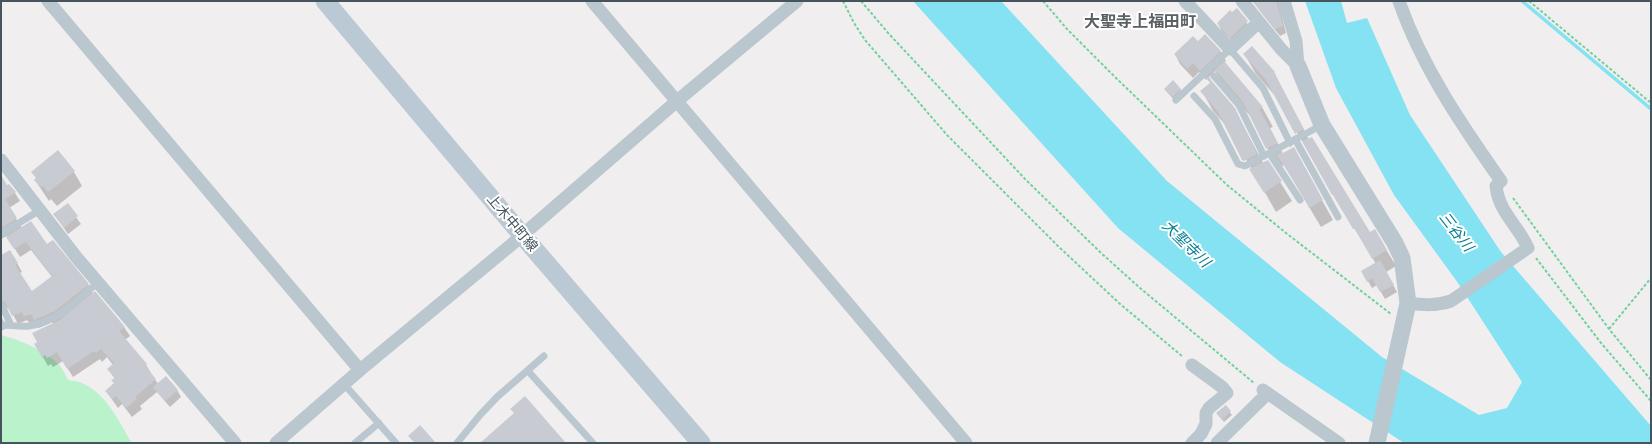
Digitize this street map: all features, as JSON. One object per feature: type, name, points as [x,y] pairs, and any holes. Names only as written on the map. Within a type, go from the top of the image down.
[{"type":"main road","name":"上木中町線","points":[[325,1],[522,235],[701,443]]},
{"type":"street","points":[[48,1],[360,370]]},
{"type":"street","points":[[592,1],[966,443]]},
{"type":"street","points":[[276,443],[360,370],[522,235],[676,101],[797,1]]},
{"type":"street","points":[[1185,1],[1232,52],[1259,22]]},
{"type":"street","points":[[1242,1],[1281,49],[1298,66]]},
{"type":"street","points":[[1284,1],[1296,41],[1298,66],[1322,125],[1395,244],[1402,258],[1408,303],[1377,443]]},
{"type":"street","points":[[1399,1],[1414,39],[1447,101],[1501,181],[1496,186],[1497,194],[1507,217],[1524,239],[1528,248],[1451,301],[1440,305],[1408,303]]},
{"type":"street","points":[[1,160],[97,283],[236,443]]},
{"type":"street","points":[[1192,365],[1222,387],[1227,393],[1209,408],[1206,413],[1206,424],[1204,429],[1192,443]]},
{"type":"street","points":[[1217,443],[1265,392],[1339,443]]},
{"type":"lane","points":[[1176,100],[1232,52],[1264,88],[1293,141],[1338,217]]},
{"type":"lane","points":[[1214,76],[1239,105],[1267,155],[1300,200]]},
{"type":"lane","points":[[1194,96],[1215,119],[1238,164],[1245,166],[1322,125]]},
{"type":"lane","points":[[1,234],[40,210]]},
{"type":"lane","points":[[1,325],[28,326],[44,324],[67,308],[97,283]]},
{"type":"lane","points":[[1,304],[11,325]]},
{"type":"lane","points":[[457,443],[484,410],[544,356]]},
{"type":"lane","points":[[528,370],[593,443]]},
{"type":"lane","points":[[344,384],[396,443]]},
{"type":"lane","points":[[355,443],[379,423]]},
{"type":"path","points":[[843,1],[854,23],[866,40],[947,135],[1059,247],[1119,303],[1192,365]]},
{"type":"path","points":[[861,1],[889,34],[1026,180],[1100,252],[1140,288],[1265,392]]},
{"type":"path","points":[[1043,1],[1067,29],[1109,72],[1227,185],[1403,325]]},
{"type":"path","points":[[1530,1],[1651,102]]},
{"type":"path","points":[[1501,181],[1609,329],[1651,380]]},
{"type":"path","points":[[1528,248],[1602,343],[1651,401]]},
{"type":"path","points":[[1609,329],[1651,278]]},
{"type":"green space","points":[[1,335],[25,343],[41,351],[60,366],[68,380],[80,382],[92,389],[112,409],[131,442],[1,443]]},
{"type":"water","points":[[913,1],[1001,1],[1167,181],[1382,357],[1479,415],[1507,408],[1522,382],[1458,283],[1394,195],[1336,88],[1305,1],[1341,1],[1347,23],[1367,18],[1410,115],[1501,252],[1651,426],[1651,443],[1404,443],[1280,362],[1118,228]]},
{"type":"building","points":[[1252,1],[1276,1],[1283,26],[1275,29]]},
{"type":"building","points":[[1237,8],[1248,21],[1230,38],[1217,23],[1230,10],[1232,12]]},
{"type":"building","points":[[1205,34],[1221,51],[1200,71],[1193,63],[1187,69],[1174,54],[1193,36],[1198,41]]},
{"type":"building","points":[[1252,46],[1275,72],[1274,73],[1304,129],[1295,134],[1266,80],[1243,54]]},
{"type":"building","points":[[1224,61],[1263,107],[1259,109],[1278,143],[1266,149],[1243,102],[1218,73],[1214,71]]},
{"type":"building","points":[[1209,76],[1235,108],[1257,154],[1244,161],[1242,160],[1218,112],[1200,91],[1210,83],[1206,78]]},
{"type":"building","points":[[1173,80],[1181,89],[1172,97],[1164,89]]},
{"type":"building","points":[[1312,137],[1370,232],[1375,229],[1387,250],[1372,259],[1355,229],[1353,229],[1332,195],[1302,141]]},
{"type":"building","points":[[1294,147],[1323,200],[1309,208],[1304,197],[1277,155]]},
{"type":"building","points":[[58,150],[75,171],[48,192],[43,186],[40,187],[34,180],[36,178],[31,172]]},
{"type":"building","points":[[1268,160],[1282,181],[1264,193],[1249,169]]},
{"type":"building","points":[[1,175],[7,185],[9,184],[16,192],[5,199],[17,218],[1,228]]},
{"type":"building","points":[[68,203],[78,216],[64,228],[53,214]]},
{"type":"building","points":[[31,221],[47,244],[53,240],[89,284],[55,311],[34,320],[31,314],[24,316],[22,312],[12,316],[5,302],[1,299],[1,255],[10,250],[18,263],[15,265],[32,291],[52,276],[26,242],[14,249],[6,237]]},
{"type":"building","points":[[1380,260],[1394,285],[1380,292],[1372,278],[1367,282],[1361,271]]},
{"type":"building","points":[[95,291],[125,327],[119,331],[147,364],[145,366],[156,379],[135,397],[137,399],[126,408],[116,396],[112,399],[105,391],[114,383],[111,380],[115,378],[107,369],[114,363],[101,349],[96,353],[94,351],[67,369],[57,352],[47,358],[45,355],[42,357],[34,344],[37,342],[32,333],[60,320]]},
{"type":"building","points":[[166,376],[178,390],[165,401],[153,387]]},
{"type":"building","points":[[525,396],[566,443],[480,443],[514,413],[510,409]]},
{"type":"building","points":[[1226,405],[1231,411],[1222,420],[1216,413]]},
{"type":"building","points":[[420,425],[436,443],[415,443],[408,436]]},
{"type":"waterway","points":[[1522,1],[1651,109]]},
{"type":"district","name":"大聖寺上福田町","points":[[1140,22]]},
{"type":"water label","name":"三谷川","points":[[1456,232]]},
{"type":"water label","name":"大聖寺川","points":[[1186,244]]}]
